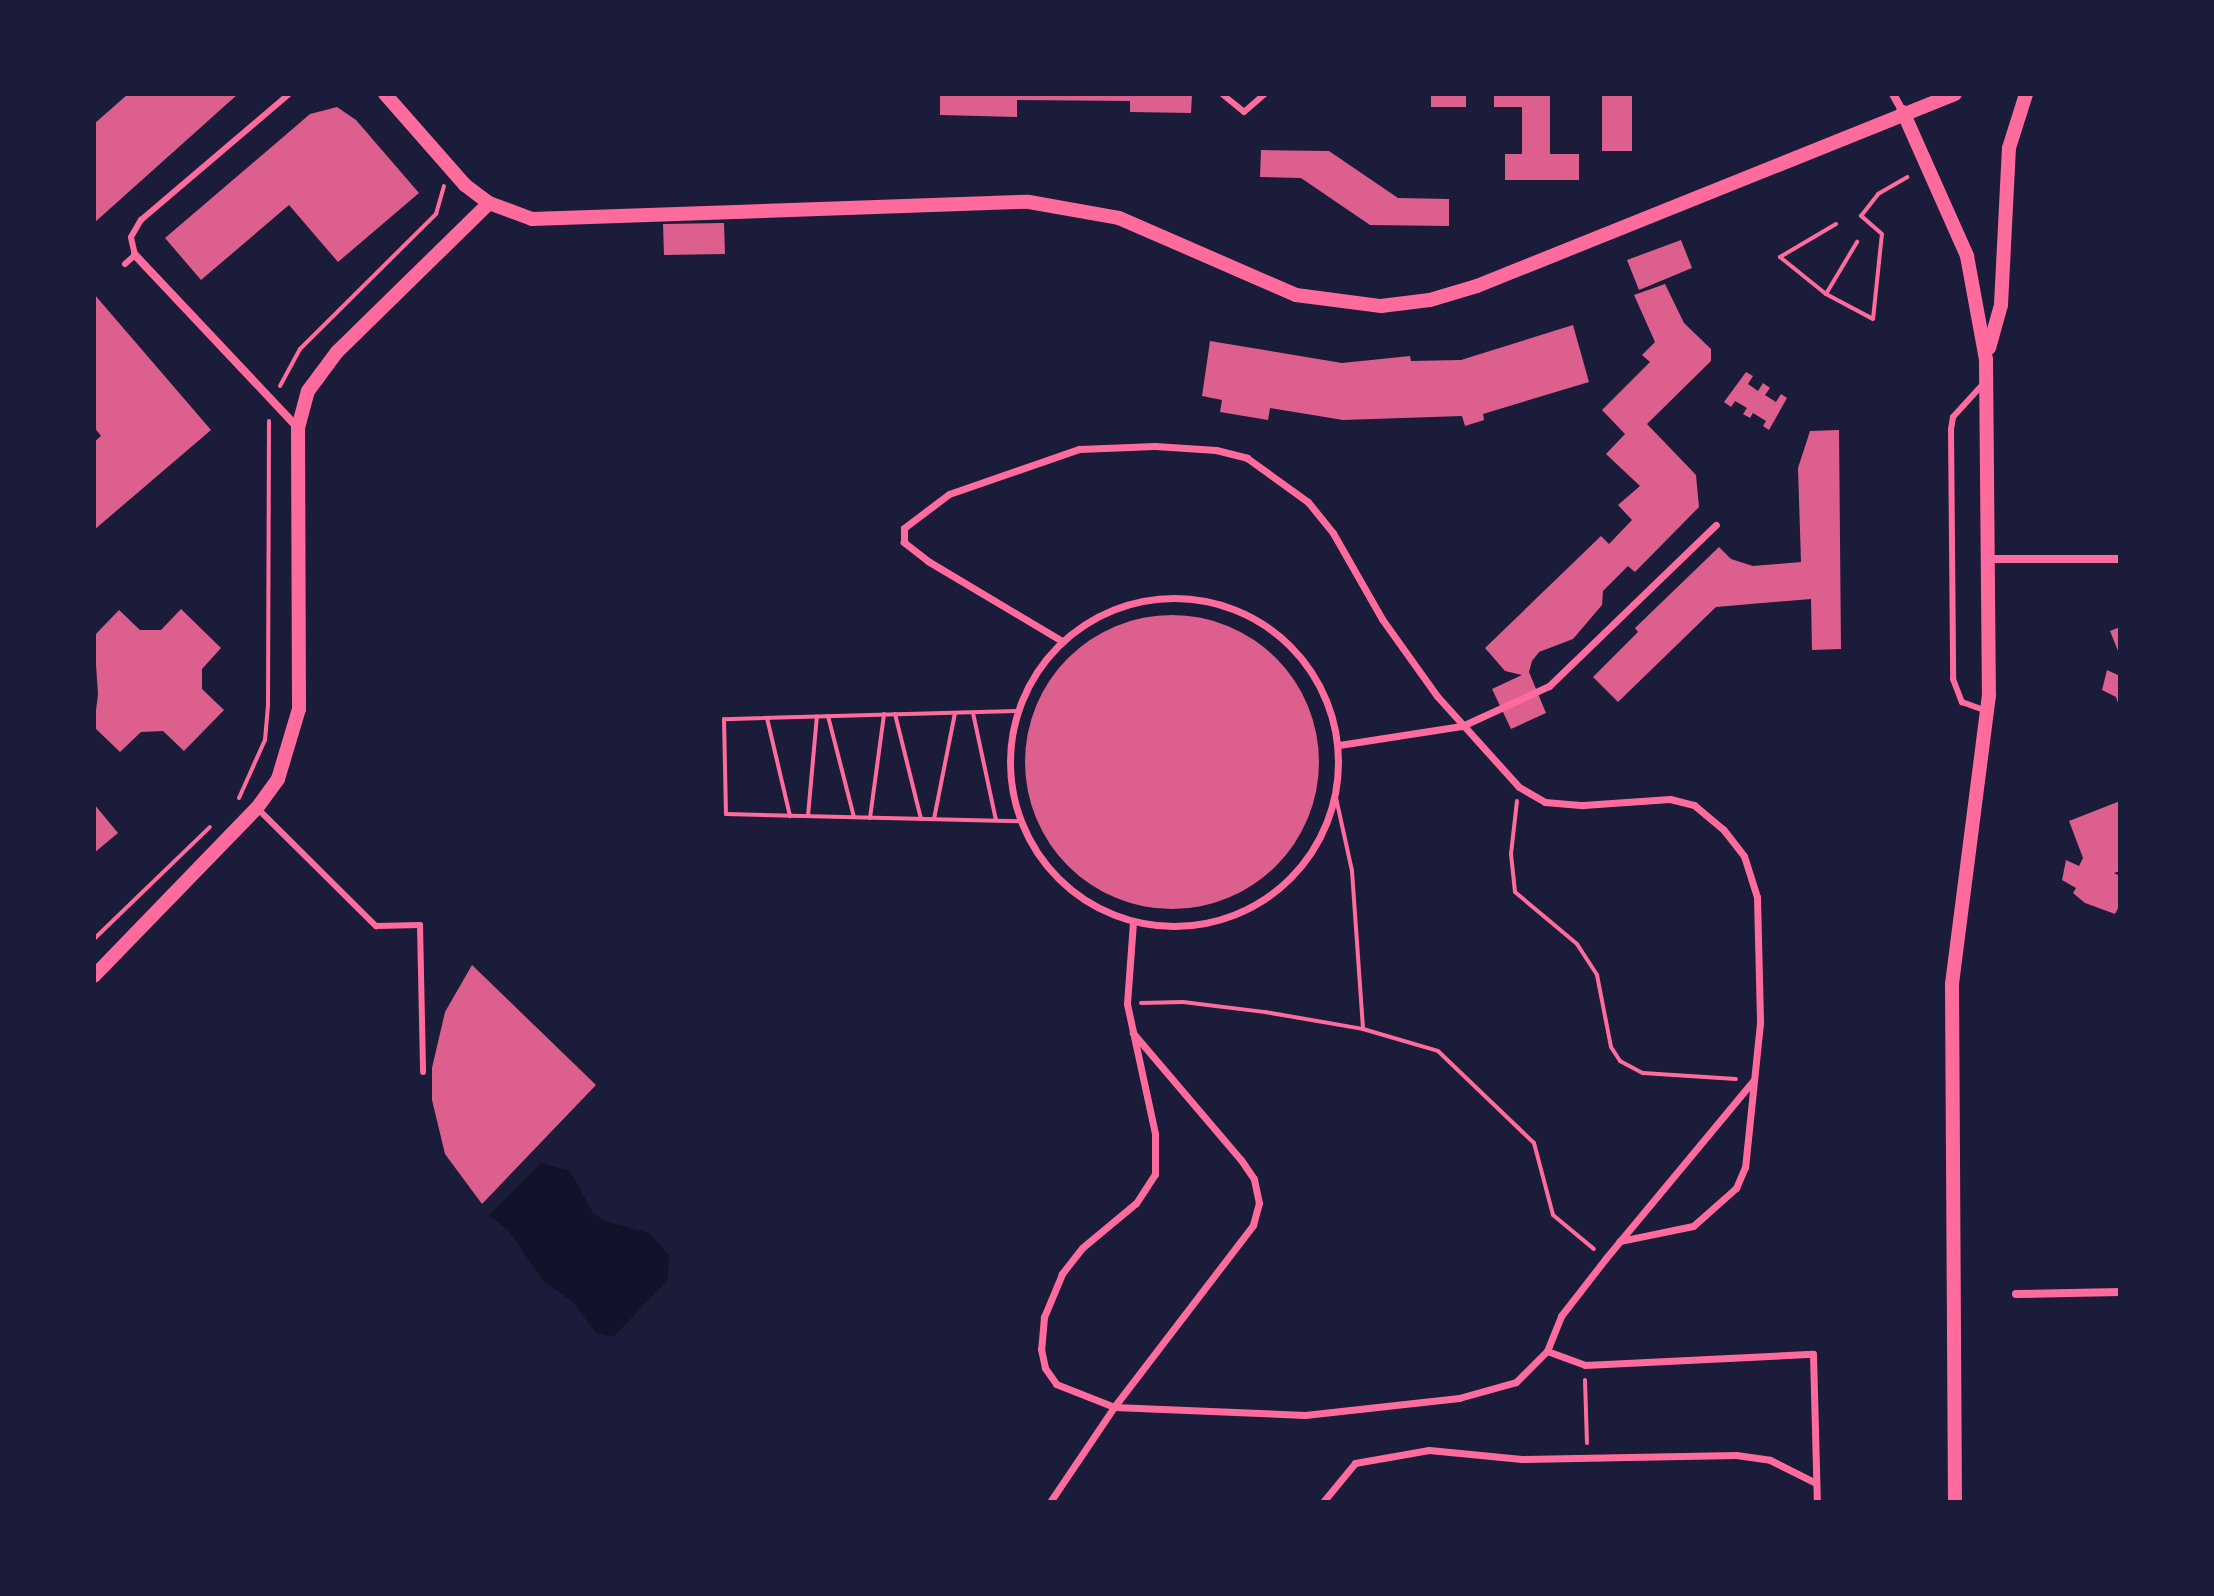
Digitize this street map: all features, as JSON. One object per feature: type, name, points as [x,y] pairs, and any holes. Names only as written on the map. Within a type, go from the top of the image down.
[{"type":"street","points":[[385,94],[450,171],[489,203],[515,215],[551,221],[1029,202],[1119,218],[1296,295],[1381,306],[1430,300],[1477,286],[1903,112],[1955,94]]},
{"type":"street","points":[[1893,94],[1967,256],[1987,380],[1991,559],[1988,712],[1952,985],[1955,1502]]},
{"type":"street","points":[[1986,360],[2002,292],[2009,148],[2026,94]]},
{"type":"street","points":[[94,976],[257,808],[278,779],[299,709],[298,428],[308,391],[327,363],[489,203]]},
{"type":"street","points":[[135,255],[298,428]]},
{"type":"street","points":[[1062,641],[928,561],[904,542],[904,528],[949,494],[1079,449],[1216,450],[1247,458],[1308,502],[1333,533],[1382,619],[1462,726],[1519,787],[1545,802],[1583,805],[1670,799],[1694,805],[1723,829],[1744,856],[1757,897],[1760,1023],[1749,1141],[1736,1188],[1693,1226],[1620,1241]]},
{"type":"street","points":[[1339,745],[1462,726],[1549,686],[1716,525]]},
{"type":"street","points":[[1991,559],[2120,559]]},
{"type":"street","points":[[1188,598],[1233,608],[1273,629],[1306,661],[1328,701],[1339,745],[1336,798],[1317,847],[1283,887],[1224,918],[1186,927],[1133,922],[1086,902],[1048,869],[1020,821],[1010,776],[1016,711],[1034,673],[1062,641],[1099,615],[1142,600],[1188,598]]},
{"type":"street","points":[[1133,922],[1127,1004],[1155,1134],[1155,1174],[1136,1203],[1082,1248],[1062,1274],[1044,1317],[1041,1349],[1056,1384],[1114,1407],[1305,1415],[1357,1411],[1488,1391],[1516,1382],[1547,1351],[1561,1316],[1606,1258],[1754,1080]]},
{"type":"street","points":[[1050,1502],[1114,1407],[1253,1225],[1259,1203],[1254,1179],[1241,1160],[1131,1031]]},
{"type":"street","points":[[2016,1294],[2120,1292]]},
{"type":"street","points":[[1547,1351],[1585,1365],[1813,1354],[1817,1502]]},
{"type":"street","points":[[1323,1502],[1355,1463],[1429,1450],[1522,1459],[1736,1455],[1770,1460],[1816,1483]]},
{"type":"lane","points":[[125,264],[135,255],[131,237],[141,220],[289,94]]},
{"type":"lane","points":[[1222,94],[1244,112],[1265,94]]},
{"type":"lane","points":[[1987,380],[1961,406],[1951,429],[1953,679],[1962,702],[1988,712]]},
{"type":"lane","points":[[257,808],[376,926],[420,925],[423,1072]]},
{"type":"path","points":[[1836,224],[1780,257],[1826,294],[1873,319],[1882,234],[1861,216],[1878,194],[1908,177]]},
{"type":"path","points":[[1826,294],[1857,242]]},
{"type":"path","points":[[1016,711],[724,719],[726,814],[1020,821]]},
{"type":"path","points":[[972,712],[996,820]]},
{"type":"path","points":[[934,819],[955,713]]},
{"type":"path","points":[[870,818],[884,714]]},
{"type":"path","points":[[895,714],[921,819]]},
{"type":"path","points":[[808,816],[817,716]]},
{"type":"path","points":[[828,716],[854,817]]},
{"type":"path","points":[[767,718],[790,816]]},
{"type":"path","points":[[1519,787],[1511,854],[1515,892],[1577,944],[1597,975],[1611,1047],[1620,1061],[1643,1073],[1754,1080]]},
{"type":"path","points":[[1336,798],[1352,871],[1363,1029]]},
{"type":"path","points":[[1127,1004],[1183,1002],[1363,1029],[1438,1051],[1534,1143],[1553,1215],[1606,1258]]},
{"type":"path","points":[[1585,1365],[1587,1457]]},
{"type":"shaded area","points":[[541,1163],[570,1171],[593,1213],[604,1221],[649,1233],[669,1255],[668,1280],[613,1337],[596,1333],[573,1302],[543,1281],[509,1231],[489,1215]]},
{"type":"building","points":[[128,94],[238,94],[94,223],[94,124]]},
{"type":"building","points":[[940,94],[1192,94],[1191,113],[1130,112],[1130,101],[1017,100],[1017,117],[940,115]]},
{"type":"building","points":[[1431,94],[1466,94],[1466,107],[1431,107]]},
{"type":"building","points":[[1494,94],[1550,94],[1550,154],[1579,154],[1579,180],[1505,180],[1505,154],[1522,154],[1522,107],[1494,107]]},
{"type":"building","points":[[1602,94],[1632,94],[1632,151],[1602,151]]},
{"type":"building","points":[[337,107],[356,120],[419,193],[338,262],[289,205],[201,280],[165,238],[310,114]]},
{"type":"building","points":[[1261,150],[1329,151],[1398,198],[1449,199],[1449,226],[1370,225],[1301,178],[1260,177]]},
{"type":"building","points":[[724,223],[725,254],[664,255],[663,224]]},
{"type":"building","points":[[1681,240],[1692,268],[1639,290],[1627,260]]},
{"type":"building","points":[[1665,284],[1684,323],[1711,349],[1711,361],[1647,424],[1696,475],[1699,507],[1635,572],[1628,566],[1603,591],[1602,605],[1573,639],[1539,652],[1529,672],[1546,713],[1511,729],[1492,689],[1522,675],[1505,671],[1485,648],[1601,536],[1609,544],[1632,520],[1618,505],[1640,486],[1606,454],[1625,434],[1602,410],[1650,362],[1642,355],[1655,342],[1634,295]]},
{"type":"building","points":[[94,294],[211,430],[94,530],[94,442],[101,436],[94,427]]},
{"type":"building","points":[[1573,325],[1589,382],[1483,414],[1484,420],[1465,426],[1462,416],[1343,420],[1270,408],[1268,420],[1220,412],[1222,400],[1202,396],[1210,341],[1342,363],[1410,356],[1411,361],[1461,360]]},
{"type":"building","points":[[1746,372],[1753,376],[1748,384],[1758,391],[1763,383],[1770,388],[1765,395],[1776,402],[1781,394],[1787,398],[1769,430],[1763,426],[1766,421],[1753,413],[1750,418],[1743,414],[1747,408],[1735,401],[1731,407],[1724,402]]},
{"type":"building","points":[[1839,430],[1841,649],[1812,650],[1811,599],[1716,607],[1618,702],[1593,677],[1638,632],[1635,628],[1719,547],[1731,559],[1753,566],[1801,562],[1798,468],[1810,431]]},
{"type":"building","points":[[181,609],[221,648],[202,669],[202,689],[224,710],[184,751],[163,731],[141,732],[120,752],[94,727],[98,694],[94,636],[119,610],[140,630],[161,630]]},
{"type":"building","points":[[1172,615],[1201,618],[1228,626],[1254,640],[1276,658],[1294,680],[1308,706],[1316,733],[1319,762],[1316,791],[1308,818],[1294,844],[1276,866],[1254,884],[1228,898],[1201,906],[1172,909],[1143,906],[1116,898],[1090,884],[1068,866],[1050,844],[1036,818],[1028,791],[1025,762],[1028,733],[1036,706],[1050,680],[1068,658],[1090,640],[1116,626],[1143,618]]},
{"type":"building","points":[[2120,627],[2120,656],[2110,631]]},
{"type":"building","points":[[2107,670],[2120,676],[2120,709],[2116,697],[2102,690]]},
{"type":"building","points":[[2120,801],[2120,871],[2114,873],[2120,876],[2120,904],[2115,914],[2085,903],[2073,893],[2076,888],[2062,880],[2066,860],[2079,866],[2083,858],[2069,821]]},
{"type":"building","points":[[94,804],[118,833],[94,853]]},
{"type":"building","points":[[472,965],[596,1085],[482,1204],[445,1154],[432,1100],[432,1068],[445,1012]]}]
